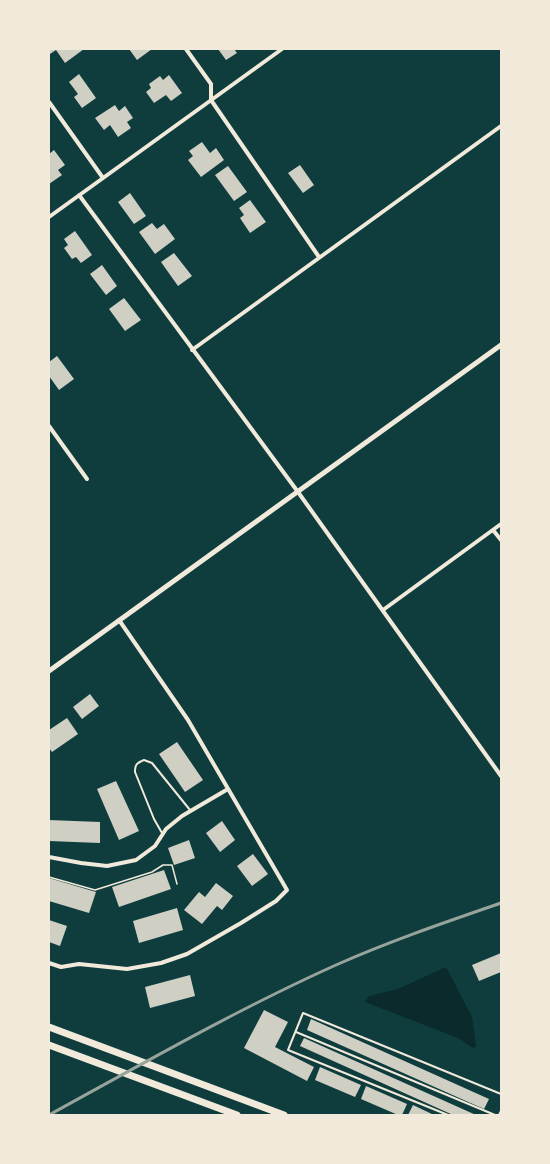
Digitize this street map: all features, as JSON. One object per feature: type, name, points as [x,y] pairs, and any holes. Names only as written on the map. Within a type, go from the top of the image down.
[{"type":"highway","points":[[49,1027],[284,1115]]},
{"type":"highway","points":[[49,1045],[237,1115]]},
{"type":"street","points":[[186,49],[211,84],[211,100],[319,257]]},
{"type":"street","points":[[49,217],[282,49]]},
{"type":"street","points":[[49,102],[103,178]]},
{"type":"street","points":[[192,350],[501,126]]},
{"type":"street","points":[[79,195],[298,492],[501,776]]},
{"type":"street","points":[[49,671],[501,345]]},
{"type":"street","points":[[49,426],[87,479]]},
{"type":"street","points":[[383,610],[501,524]]},
{"type":"street","points":[[493,530],[501,540]]},
{"type":"street","points":[[49,963],[61,967],[79,964],[127,969],[161,963],[187,954],[276,901],[287,890],[188,720],[119,620]]},
{"type":"street","points":[[49,857],[107,866],[136,860],[156,846],[166,829],[177,820],[191,810],[228,789]]},
{"type":"lane","points":[[163,834],[154,819],[135,772],[135,765],[137,763],[144,760],[152,764],[191,810]]},
{"type":"lane","points":[[448,1115],[288,1050],[304,1013],[501,1094]]},
{"type":"lane","points":[[296,1032],[495,1115]]},
{"type":"lane","points":[[499,1115],[501,1111]]},
{"type":"path","points":[[49,877],[95,890],[152,872],[163,864],[172,865],[177,884]]},
{"type":"water","points":[[446,967],[472,1017],[476,1046],[473,1048],[458,1038],[365,1002],[369,996],[398,989]]},
{"type":"building","points":[[49,49],[84,49],[65,63],[56,50],[50,54]]},
{"type":"building","points":[[129,49],[152,49],[137,60]]},
{"type":"building","points":[[218,49],[234,49],[237,53],[226,60]]},
{"type":"building","points":[[79,74],[96,98],[82,108],[74,97],[78,94],[69,82]]},
{"type":"building","points":[[169,75],[182,93],[171,101],[166,95],[154,103],[146,92],[151,88],[149,84],[160,76],[163,80]]},
{"type":"building","points":[[115,105],[119,111],[125,106],[133,118],[127,122],[131,128],[118,137],[110,125],[104,130],[95,118]]},
{"type":"building","points":[[202,142],[210,153],[216,148],[224,160],[201,177],[188,160],[193,156],[189,151]]},
{"type":"building","points":[[54,150],[65,165],[58,170],[62,175],[49,184],[49,154]]},
{"type":"building","points":[[300,165],[314,185],[303,193],[288,173]]},
{"type":"building","points":[[228,166],[247,192],[234,201],[215,175]]},
{"type":"building","points":[[130,193],[146,216],[134,224],[118,202]]},
{"type":"building","points":[[250,200],[266,222],[250,233],[240,218],[244,215],[239,208]]},
{"type":"building","points":[[152,223],[157,229],[164,224],[175,239],[155,254],[139,232]]},
{"type":"building","points":[[75,231],[92,255],[81,263],[76,257],[72,259],[64,248],[68,245],[64,239]]},
{"type":"building","points":[[174,253],[192,276],[178,286],[161,262]]},
{"type":"building","points":[[102,265],[117,286],[106,295],[90,274]]},
{"type":"building","points":[[124,298],[141,320],[125,331],[109,309]]},
{"type":"building","points":[[57,356],[74,379],[59,390],[49,376],[49,362]]},
{"type":"building","points":[[90,694],[99,706],[82,719],[73,707]]},
{"type":"building","points":[[67,718],[78,734],[52,752],[49,748],[49,730]]},
{"type":"building","points":[[177,742],[203,780],[185,792],[159,754]]},
{"type":"building","points":[[116,781],[139,831],[119,840],[97,789]]},
{"type":"building","points":[[49,820],[100,822],[100,843],[49,841]]},
{"type":"building","points":[[222,821],[235,840],[220,852],[206,833]]},
{"type":"building","points":[[189,840],[195,858],[174,865],[168,848]]},
{"type":"building","points":[[253,854],[268,874],[252,886],[237,866]]},
{"type":"building","points":[[164,870],[171,889],[119,907],[112,887]]},
{"type":"building","points":[[49,878],[96,892],[89,913],[49,901]]},
{"type":"building","points":[[216,883],[233,896],[222,910],[217,906],[202,924],[184,910],[199,892],[205,897]]},
{"type":"building","points":[[177,908],[183,930],[139,943],[133,921]]},
{"type":"building","points":[[49,920],[67,926],[60,946],[49,942]]},
{"type":"building","points":[[501,953],[501,972],[479,981],[472,965]]},
{"type":"building","points":[[190,975],[195,996],[150,1008],[145,987]]},
{"type":"building","points":[[264,1010],[288,1022],[275,1047],[314,1067],[307,1081],[244,1048]]},
{"type":"building","points":[[311,1019],[489,1099],[484,1109],[307,1030]]},
{"type":"building","points":[[304,1038],[476,1115],[453,1115],[300,1046]]},
{"type":"building","points":[[320,1067],[361,1085],[355,1097],[315,1080]]},
{"type":"building","points":[[366,1086],[407,1104],[402,1115],[398,1115],[361,1099]]},
{"type":"building","points":[[413,1105],[434,1115],[408,1115]]},
{"type":"railway","points":[[49,1115],[191,1037],[299,982],[377,948],[501,903]]}]
